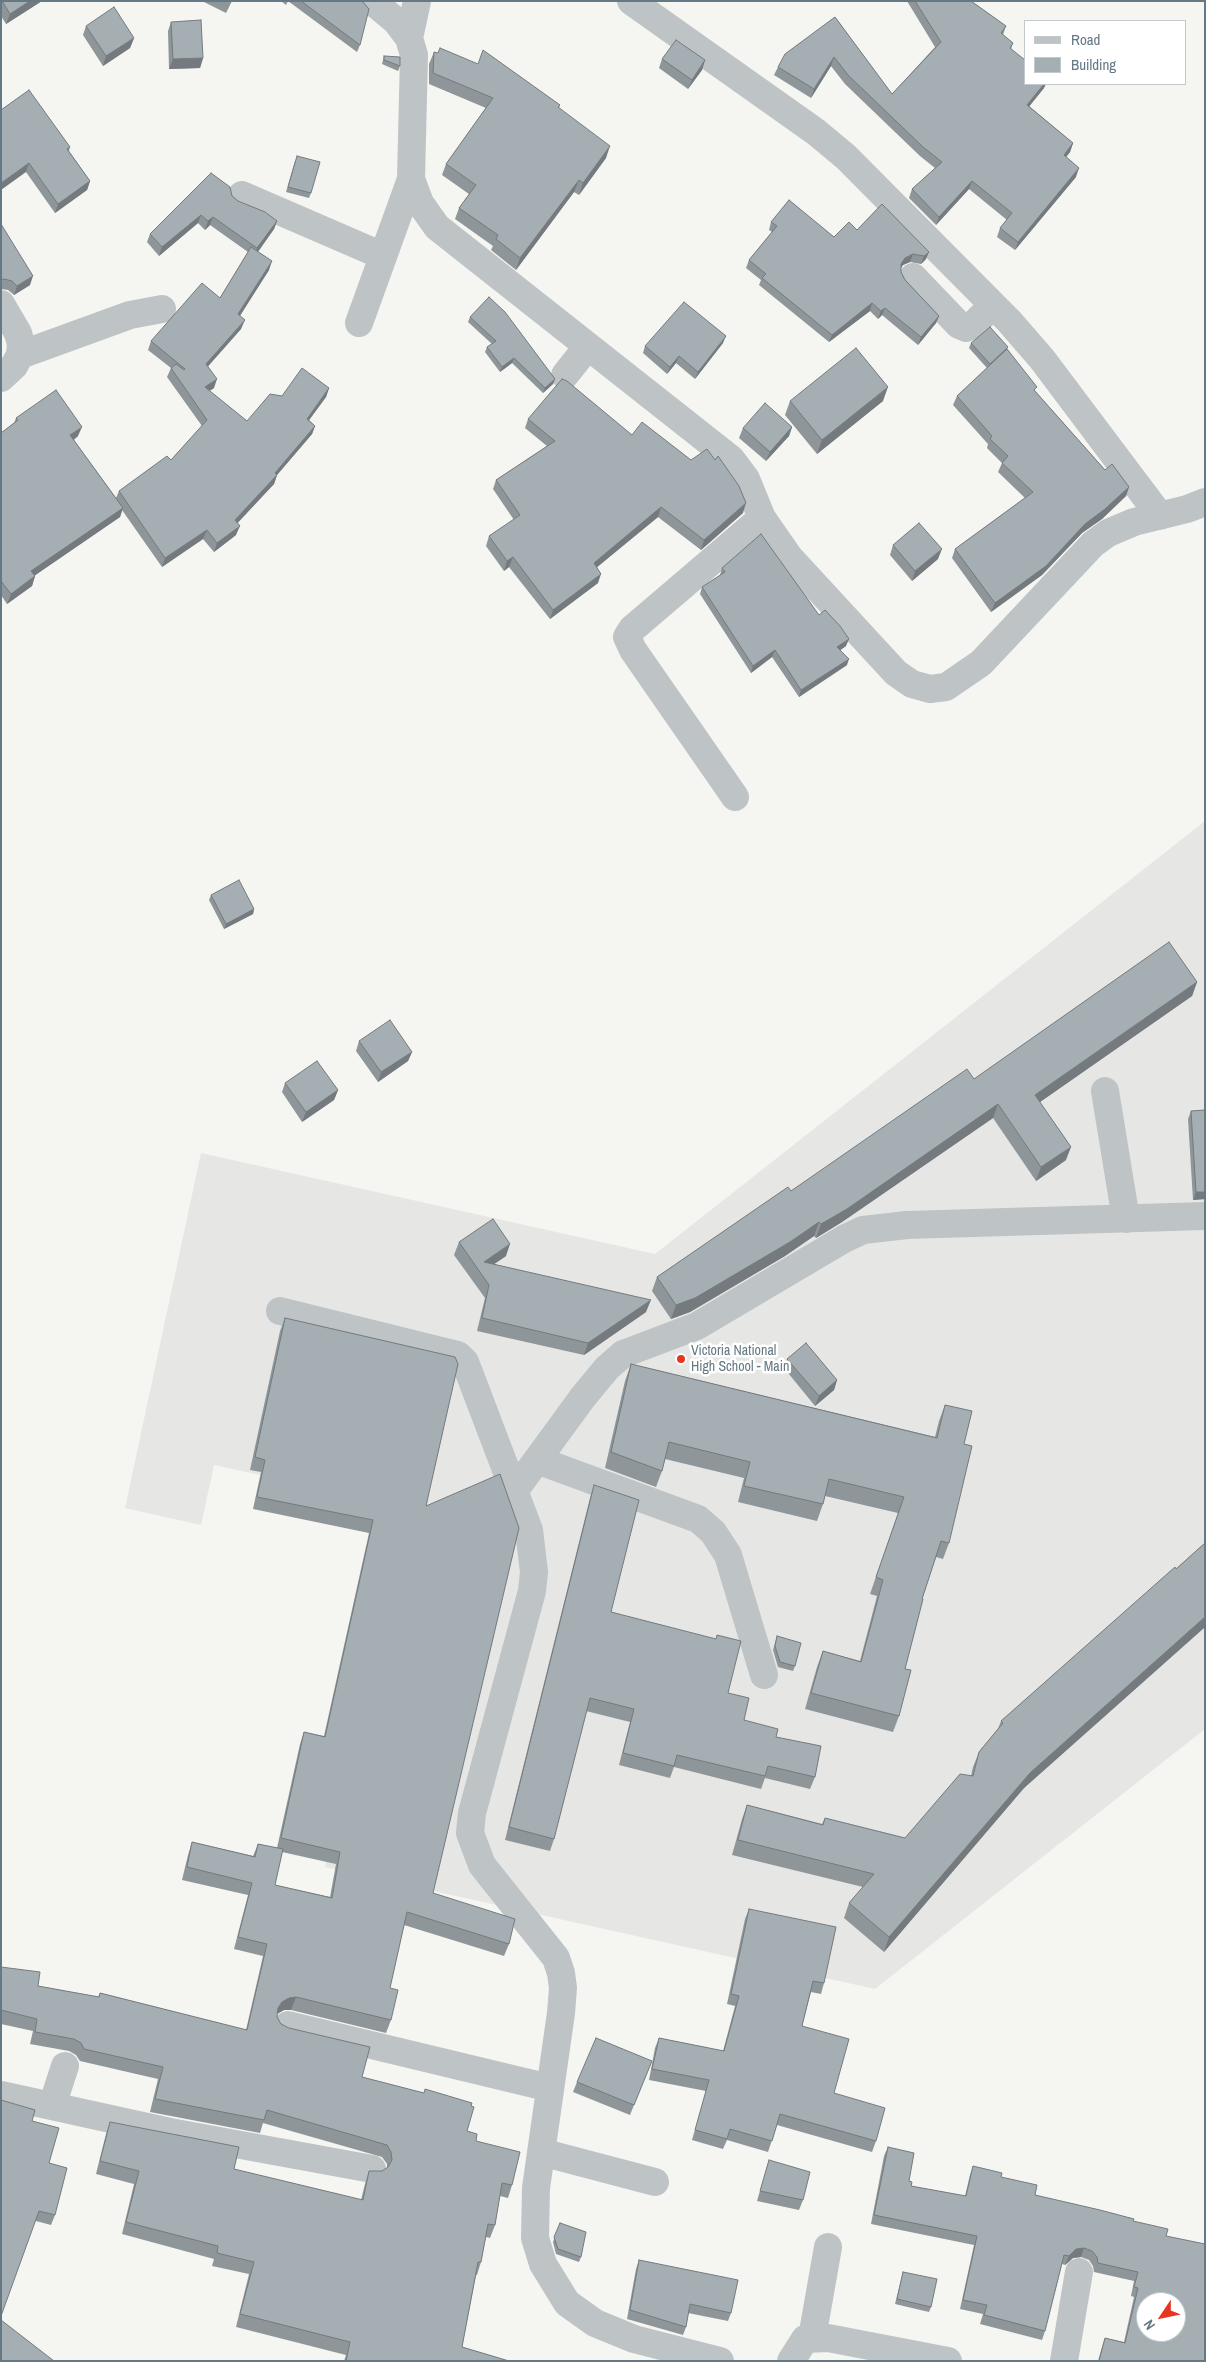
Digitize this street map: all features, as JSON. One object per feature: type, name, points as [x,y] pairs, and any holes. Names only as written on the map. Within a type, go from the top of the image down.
[{"type":"street","points":[[359,323],[411,179],[414,55],[409,38],[396,21],[372,1]]},
{"type":"street","points":[[409,38],[418,1]]},
{"type":"street","points":[[631,1],[816,132],[846,157],[992,305],[1042,359],[1160,516]]},
{"type":"street","points":[[411,179],[420,203],[437,227],[731,460],[746,479],[762,518],[790,557],[896,673],[912,684],[930,689],[946,687],[981,663],[1101,539],[1134,522],[1187,509],[1205,502]]},
{"type":"street","points":[[242,195],[383,256]]},
{"type":"street","points":[[913,278],[959,325],[966,328],[974,324],[992,305]]},
{"type":"street","points":[[1,304],[18,333],[21,344],[20,355],[14,366],[1,378]]},
{"type":"street","points":[[20,355],[130,315],[162,309]]},
{"type":"street","points":[[565,375],[588,346]]},
{"type":"street","points":[[735,797],[633,650],[627,637],[632,630],[762,518]]},
{"type":"street","points":[[1104,1091],[1126,1219]]},
{"type":"street","points":[[515,1490],[583,1397],[607,1368],[623,1354],[696,1326],[844,1239],[864,1230],[879,1226],[1205,1216]]},
{"type":"street","points":[[280,1311],[458,1356],[465,1362],[529,1530],[534,1572],[532,1591],[472,1812],[470,1833],[482,1865],[556,1958],[561,1973],[563,1988],[561,2012],[535,2195],[535,2238],[543,2264],[567,2303],[595,2323],[626,2336],[720,2361]]},
{"type":"street","points":[[537,1460],[698,1519],[713,1532],[728,1555],[764,1675]]},
{"type":"street","points":[[288,2025],[550,2088]]},
{"type":"street","points":[[52,2106],[65,2066]]},
{"type":"street","points":[[1,2094],[170,2132],[372,2169]]},
{"type":"street","points":[[541,2152],[656,2182]]},
{"type":"street","points":[[803,2346],[828,2247]]},
{"type":"street","points":[[1064,2361],[1079,2272]]},
{"type":"street","points":[[803,2346],[828,2338],[948,2361]]},
{"type":"shaded area","name":"Victoria National High School - Main","points":[[1205,821],[1205,1729],[875,1989],[325,1867],[403,1506],[214,1465],[201,1525],[125,1508],[201,1153],[655,1254]]},
{"type":"building","points":[[2,1],[30,1],[10,14]]},
{"type":"building","points":[[301,1],[362,1],[369,9],[360,45]]},
{"type":"building","points":[[915,1],[971,1],[1006,26],[1001,33],[1013,43],[1010,48],[1024,59],[1024,85],[1043,85],[1027,105],[1073,143],[1064,155],[1079,168],[1018,242],[1000,228],[1012,213],[972,181],[939,217],[912,189],[942,162],[923,147],[848,75],[834,57],[814,89],[778,67],[785,54],[835,17],[892,94],[941,42]]},
{"type":"building","points":[[114,7],[134,38],[106,56],[86,26]]},
{"type":"building","points":[[201,20],[203,58],[173,59],[171,22]]},
{"type":"building","points":[[676,40],[705,60],[692,80],[662,59]]},
{"type":"building","points":[[440,48],[478,64],[483,50],[560,105],[558,107],[610,146],[583,183],[579,180],[520,258],[496,239],[498,235],[459,208],[476,185],[446,164],[493,98],[433,73],[434,52],[438,53]]},
{"type":"building","points":[[384,56],[400,57],[400,66],[384,60]]},
{"type":"building","points":[[29,90],[70,147],[67,149],[90,181],[58,204],[29,163],[1,183],[1,110]]},
{"type":"building","points":[[297,156],[320,162],[311,193],[288,187]]},
{"type":"building","points":[[211,173],[230,187],[232,196],[238,201],[265,212],[277,221],[257,248],[213,217],[208,221],[201,215],[162,247],[150,234]]},
{"type":"building","points":[[789,200],[834,237],[849,222],[857,230],[882,204],[929,252],[924,256],[913,254],[905,258],[901,264],[901,272],[905,280],[939,316],[921,337],[885,308],[881,311],[872,303],[832,335],[762,278],[766,274],[749,260],[777,226],[771,222]]},
{"type":"building","points":[[1,224],[33,276],[17,286],[12,281],[1,280]]},
{"type":"building","points":[[251,247],[272,261],[238,314],[245,320],[206,364],[217,379],[205,387],[247,421],[270,394],[282,396],[302,368],[329,388],[307,419],[315,426],[275,473],[277,475],[235,520],[240,526],[217,543],[207,530],[165,558],[119,491],[167,456],[171,460],[207,420],[171,368],[176,364],[185,369],[151,341],[202,283],[220,298]]},
{"type":"building","points":[[489,297],[505,312],[555,379],[545,388],[514,358],[502,367],[487,347],[496,341],[470,317]]},
{"type":"building","points":[[684,302],[726,336],[698,372],[679,356],[670,367],[645,346]]},
{"type":"building","points":[[990,327],[1008,347],[990,364],[971,343]]},
{"type":"building","points":[[856,348],[888,387],[822,440],[790,401]]},
{"type":"building","points":[[1007,349],[1037,387],[1034,390],[1105,470],[1112,464],[1129,487],[1085,524],[1046,566],[995,603],[955,549],[1033,492],[1002,463],[1008,456],[990,439],[992,436],[957,396]]},
{"type":"building","points":[[562,379],[567,381],[632,435],[642,422],[691,460],[707,449],[715,460],[718,456],[739,486],[746,503],[704,540],[661,507],[594,563],[601,574],[553,610],[513,557],[507,561],[489,536],[520,515],[496,480],[555,441],[528,419]]},
{"type":"building","points":[[56,390],[82,427],[70,435],[123,508],[31,571],[35,576],[11,594],[1,581],[1,433],[18,420],[16,418]]},
{"type":"building","points":[[765,403],[792,427],[770,452],[743,428]]},
{"type":"building","points":[[919,523],[942,549],[915,571],[893,545]]},
{"type":"building","points":[[761,534],[819,615],[825,610],[849,639],[837,647],[849,659],[801,690],[775,650],[753,666],[702,587],[725,572],[722,568]]},
{"type":"building","points":[[239,880],[254,909],[226,924],[211,895]]},
{"type":"building","points":[[1169,942],[1197,982],[1035,1095],[1071,1147],[1041,1167],[998,1104],[847,1209],[821,1224],[819,1222],[790,1242],[695,1298],[676,1305],[657,1277],[788,1187],[791,1191],[967,1069],[974,1079]]},
{"type":"building","points":[[390,1020],[412,1052],[381,1072],[359,1041]]},
{"type":"building","points":[[317,1061],[338,1090],[306,1112],[285,1083]]},
{"type":"building","points":[[1205,1110],[1205,1192],[1196,1192],[1191,1111]]},
{"type":"building","points":[[493,1219],[510,1244],[484,1262],[651,1300],[588,1343],[482,1318],[489,1285],[459,1242]]},
{"type":"building","points":[[285,1318],[455,1357],[458,1364],[426,1506],[500,1474],[519,1528],[433,1893],[515,1919],[509,1944],[407,1912],[390,1988],[398,1990],[391,2020],[296,1997],[282,2002],[278,2008],[277,2017],[281,2024],[289,2028],[370,2047],[362,2077],[424,2093],[425,2089],[472,2103],[471,2106],[474,2107],[467,2131],[477,2134],[476,2141],[520,2152],[512,2185],[502,2183],[495,2225],[488,2224],[481,2262],[478,2262],[462,2347],[509,2361],[346,2361],[350,2342],[240,2314],[254,2262],[217,2253],[218,2246],[126,2222],[139,2171],[100,2161],[110,2122],[239,2147],[234,2169],[363,2200],[369,2171],[382,2171],[388,2167],[392,2160],[391,2152],[387,2145],[267,2110],[264,2120],[155,2099],[163,2067],[84,2049],[81,2043],[74,2039],[35,2032],[37,2019],[1,2010],[1,1967],[40,1972],[38,1986],[99,1997],[100,1993],[247,2030],[267,1944],[238,1937],[252,1883],[187,1867],[192,1842],[255,1857],[258,1844],[283,1849],[275,1885],[332,1898],[340,1852],[281,1838],[304,1732],[325,1737],[373,1520],[257,1497],[265,1460],[255,1457]]},
{"type":"building","points":[[806,1343],[837,1380],[819,1396],[787,1359]]},
{"type":"building","points":[[631,1364],[937,1438],[945,1405],[972,1411],[964,1444],[972,1446],[949,1543],[941,1541],[922,1599],[905,1669],[911,1670],[899,1716],[811,1693],[823,1651],[861,1662],[883,1580],[876,1577],[904,1497],[829,1479],[823,1504],[744,1486],[750,1462],[669,1442],[662,1471],[611,1452]]},
{"type":"building","points":[[594,1485],[639,1500],[611,1612],[716,1639],[717,1635],[741,1641],[728,1693],[749,1698],[744,1720],[778,1729],[776,1737],[821,1746],[815,1777],[768,1766],[765,1776],[677,1755],[674,1766],[623,1753],[634,1709],[590,1698],[554,1839],[509,1827]]},
{"type":"building","points":[[1205,1543],[1205,1617],[1030,1773],[889,1937],[849,1903],[874,1874],[738,1840],[747,1805],[823,1825],[825,1818],[905,1838],[960,1774],[973,1776],[979,1752],[1003,1723],[1001,1721],[1175,1567],[1176,1569]]},
{"type":"building","points":[[777,1636],[801,1643],[795,1666],[780,1662],[775,1646]]},
{"type":"building","points":[[749,1909],[836,1927],[824,1983],[813,1981],[802,2026],[849,2039],[834,2093],[885,2108],[876,2141],[780,2114],[772,2141],[730,2129],[727,2139],[695,2130],[709,2080],[652,2069],[659,2038],[724,2051],[739,1996],[731,1994]]},
{"type":"building","points":[[596,2038],[652,2061],[634,2105],[577,2082]]},
{"type":"building","points":[[1,2100],[35,2110],[32,2121],[59,2128],[49,2163],[67,2168],[55,2215],[39,2211],[1,2316]]},
{"type":"building","points":[[888,2147],[914,2153],[909,2181],[912,2182],[911,2186],[966,2196],[973,2166],[1002,2173],[1001,2177],[1037,2185],[1035,2195],[1134,2219],[1133,2221],[1168,2229],[1166,2236],[1205,2244],[1205,2361],[1099,2361],[1105,2338],[1125,2343],[1136,2296],[1136,2342],[1186,2342],[1186,2292],[1137,2292],[1138,2288],[1134,2287],[1138,2272],[1098,2263],[1097,2257],[1092,2251],[1084,2248],[1076,2249],[1069,2256],[1064,2255],[1045,2331],[984,2315],[987,2305],[963,2300],[977,2236],[874,2215]]},
{"type":"building","points":[[769,2160],[810,2172],[803,2200],[760,2191]]},
{"type":"building","points":[[560,2223],[586,2232],[581,2257],[558,2249],[554,2237]]},
{"type":"building","points":[[639,2260],[738,2280],[731,2313],[690,2304],[686,2327],[630,2310]]},
{"type":"building","points":[[903,2272],[937,2279],[931,2307],[897,2299]]},
{"type":"building","points":[[1,2320],[54,2361],[1,2361]]},
{"type":"place","name":"Victoria National High School - Main","points":[[681,1359]]}]
